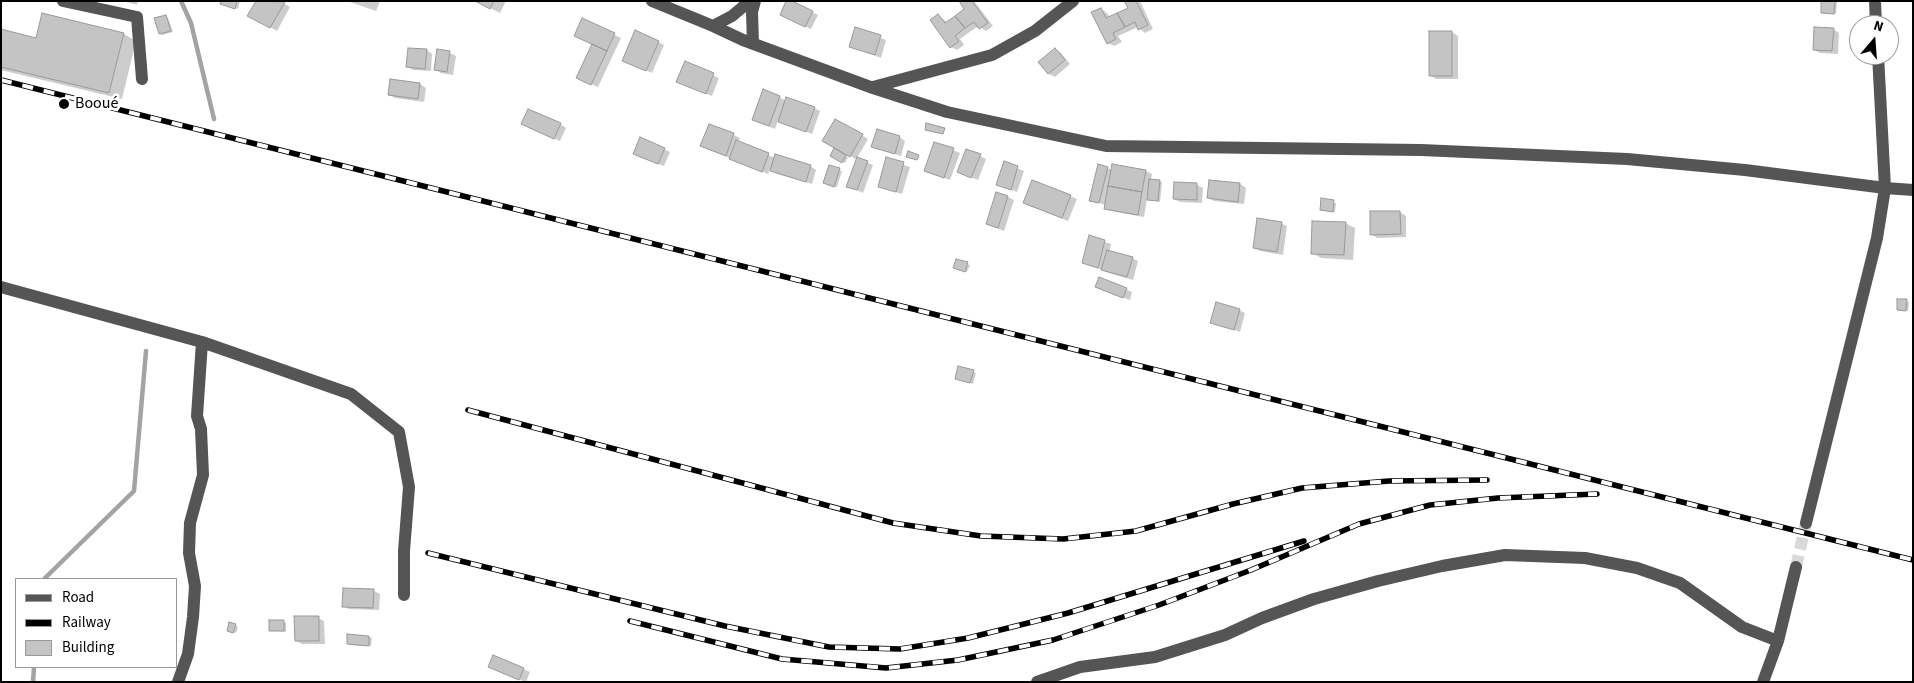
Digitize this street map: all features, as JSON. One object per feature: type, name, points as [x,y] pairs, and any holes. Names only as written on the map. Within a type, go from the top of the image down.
[{"type":"street","points":[[63,1],[137,17],[142,79]]},
{"type":"street","points":[[652,1],[753,44],[873,88],[947,112],[1106,146],[1420,150],[1627,159],[1745,170],[1913,190]]},
{"type":"street","points":[[713,26],[732,16],[750,1]]},
{"type":"street","points":[[753,44],[752,12],[755,1]]},
{"type":"street","points":[[873,88],[992,55],[1035,31],[1072,1]]},
{"type":"street","points":[[1875,1],[1876,15]]},
{"type":"street","points":[[1806,523],[1877,238],[1885,188],[1879,65]]},
{"type":"street","points":[[1,287],[202,342],[351,394],[399,432],[409,487],[404,551],[404,595]]},
{"type":"street","points":[[178,682],[188,654],[193,617],[195,586],[190,553],[190,523],[204,475],[201,429],[197,416],[202,342]]},
{"type":"street","points":[[1038,682],[1080,668],[1155,657],[1225,635],[1262,618],[1314,599],[1378,581],[1442,566],[1505,555],[1585,558],[1637,568],[1680,583],[1742,628],[1778,641]]},
{"type":"street","points":[[1763,682],[1778,641],[1796,567]]},
{"type":"building","points":[[221,1],[237,1],[235,9],[220,4]]},
{"type":"building","points":[[256,1],[285,2],[270,28],[247,16]]},
{"type":"building","points":[[475,1],[494,1],[490,9]]},
{"type":"building","points":[[786,1],[792,1],[813,11],[805,27],[780,15]]},
{"type":"building","points":[[959,1],[972,1],[988,23],[979,29],[974,22],[965,28],[955,16],[964,9]]},
{"type":"building","points":[[1124,1],[1136,1],[1148,25],[1138,30],[1135,22],[1125,27],[1117,13],[1128,8]]},
{"type":"building","points":[[1821,1],[1835,1],[1834,14],[1821,13]]},
{"type":"building","points":[[1101,8],[1106,18],[1117,13],[1125,27],[1113,33],[1116,39],[1107,44],[1091,12]]},
{"type":"building","points":[[42,13],[124,33],[109,93],[1,67],[1,29],[36,38]]},
{"type":"building","points":[[938,14],[945,23],[955,16],[965,28],[955,36],[959,41],[950,48],[930,20]]},
{"type":"building","points":[[166,15],[171,31],[159,34],[154,18]]},
{"type":"building","points":[[582,18],[615,33],[607,51],[574,36]]},
{"type":"building","points":[[855,27],[881,35],[875,55],[849,47]]},
{"type":"building","points":[[1814,27],[1834,28],[1832,51],[1813,50]]},
{"type":"building","points":[[635,30],[659,41],[646,71],[622,61]]},
{"type":"building","points":[[1429,31],[1452,31],[1452,76],[1429,76]]},
{"type":"building","points":[[592,44],[607,51],[591,85],[576,78]]},
{"type":"building","points":[[408,48],[427,49],[425,69],[406,67]]},
{"type":"building","points":[[1055,48],[1065,60],[1048,74],[1038,62]]},
{"type":"building","points":[[437,49],[450,51],[447,72],[434,70]]},
{"type":"building","points":[[685,61],[714,73],[706,94],[676,82]]},
{"type":"building","points":[[390,79],[420,83],[418,99],[388,95]]},
{"type":"building","points":[[763,89],[780,96],[769,126],[752,120]]},
{"type":"building","points":[[786,97],[815,107],[806,132],[778,122]]},
{"type":"building","points":[[528,109],[561,123],[554,139],[521,124]]},
{"type":"building","points":[[835,119],[863,134],[850,157],[822,141]]},
{"type":"building","points":[[926,123],[945,128],[943,134],[925,130]]},
{"type":"building","points":[[709,124],[734,133],[726,156],[700,146]]},
{"type":"building","points":[[877,129],[900,136],[895,154],[871,147]]},
{"type":"building","points":[[640,137],[665,148],[658,164],[633,154]]},
{"type":"building","points":[[736,140],[769,153],[762,172],[729,159]]},
{"type":"building","points":[[934,142],[954,148],[944,178],[924,171]]},
{"type":"building","points":[[834,148],[846,155],[842,163],[830,156]]},
{"type":"building","points":[[966,149],[981,154],[971,178],[957,172]]},
{"type":"building","points":[[908,151],[919,155],[917,160],[906,157]]},
{"type":"building","points":[[775,154],[811,165],[806,182],[770,171]]},
{"type":"building","points":[[857,157],[868,161],[857,190],[846,187]]},
{"type":"building","points":[[886,157],[904,162],[896,192],[878,187]]},
{"type":"building","points":[[1004,161],[1018,166],[1011,190],[996,185]]},
{"type":"building","points":[[1098,164],[1108,167],[1099,203],[1089,201]]},
{"type":"building","points":[[1112,164],[1146,170],[1142,192],[1108,186]]},
{"type":"building","points":[[829,165],[840,168],[834,187],[823,183]]},
{"type":"building","points":[[1149,179],[1160,180],[1158,201],[1147,200]]},
{"type":"building","points":[[1032,180],[1071,195],[1062,218],[1023,203]]},
{"type":"building","points":[[1209,180],[1240,183],[1238,202],[1207,198]]},
{"type":"building","points":[[1174,182],[1197,183],[1197,200],[1173,199]]},
{"type":"building","points":[[1108,186],[1142,192],[1138,215],[1104,209]]},
{"type":"building","points":[[996,192],[1008,196],[998,228],[986,224]]},
{"type":"building","points":[[1321,198],[1334,200],[1333,212],[1320,210]]},
{"type":"building","points":[[1370,211],[1400,211],[1401,234],[1370,235]]},
{"type":"building","points":[[1257,218],[1282,222],[1277,252],[1253,248]]},
{"type":"building","points":[[1312,221],[1346,222],[1344,255],[1311,254]]},
{"type":"building","points":[[1089,235],[1105,240],[1098,268],[1082,263]]},
{"type":"building","points":[[1107,250],[1133,257],[1127,277],[1101,270]]},
{"type":"building","points":[[956,259],[968,262],[965,272],[953,268]]},
{"type":"building","points":[[1099,277],[1127,288],[1123,298],[1095,287]]},
{"type":"building","points":[[1897,299],[1907,299],[1906,311],[1897,310]]},
{"type":"building","points":[[1216,302],[1240,309],[1234,330],[1210,323]]},
{"type":"building","points":[[958,366],[974,370],[970,383],[955,379]]},
{"type":"building","points":[[343,588],[374,589],[373,608],[342,607]]},
{"type":"building","points":[[294,616],[319,616],[319,641],[295,641]]},
{"type":"building","points":[[269,620],[284,620],[284,631],[269,631]]},
{"type":"building","points":[[229,622],[236,624],[233,633],[227,631]]},
{"type":"building","points":[[347,634],[369,636],[369,646],[347,644]]},
{"type":"building","points":[[493,655],[524,668],[519,680],[488,667]]},
{"type":"waterway","points":[[181,1],[191,23],[214,119]]},
{"type":"waterway","points":[[45,578],[134,491],[146,351]]},
{"type":"waterway","points":[[33,682],[34,668]]},
{"type":"tunnel","points":[[1796,567],[1806,523]]},
{"type":"railway","points":[[1,80],[1913,560]]},
{"type":"railway","points":[[468,410],[893,523],[981,536],[1063,539],[1136,531],[1233,504],[1302,488],[1389,481],[1487,480]]},
{"type":"railway","points":[[630,621],[782,659],[886,668],[958,660],[1053,640],[1159,605],[1251,570],[1359,524],[1430,505],[1498,498],[1597,494]]},
{"type":"railway","points":[[428,553],[725,626],[829,647],[900,649],[968,638],[1068,613],[1304,541]]},
{"type":"place","name":"Booué","points":[[64,104]]}]
